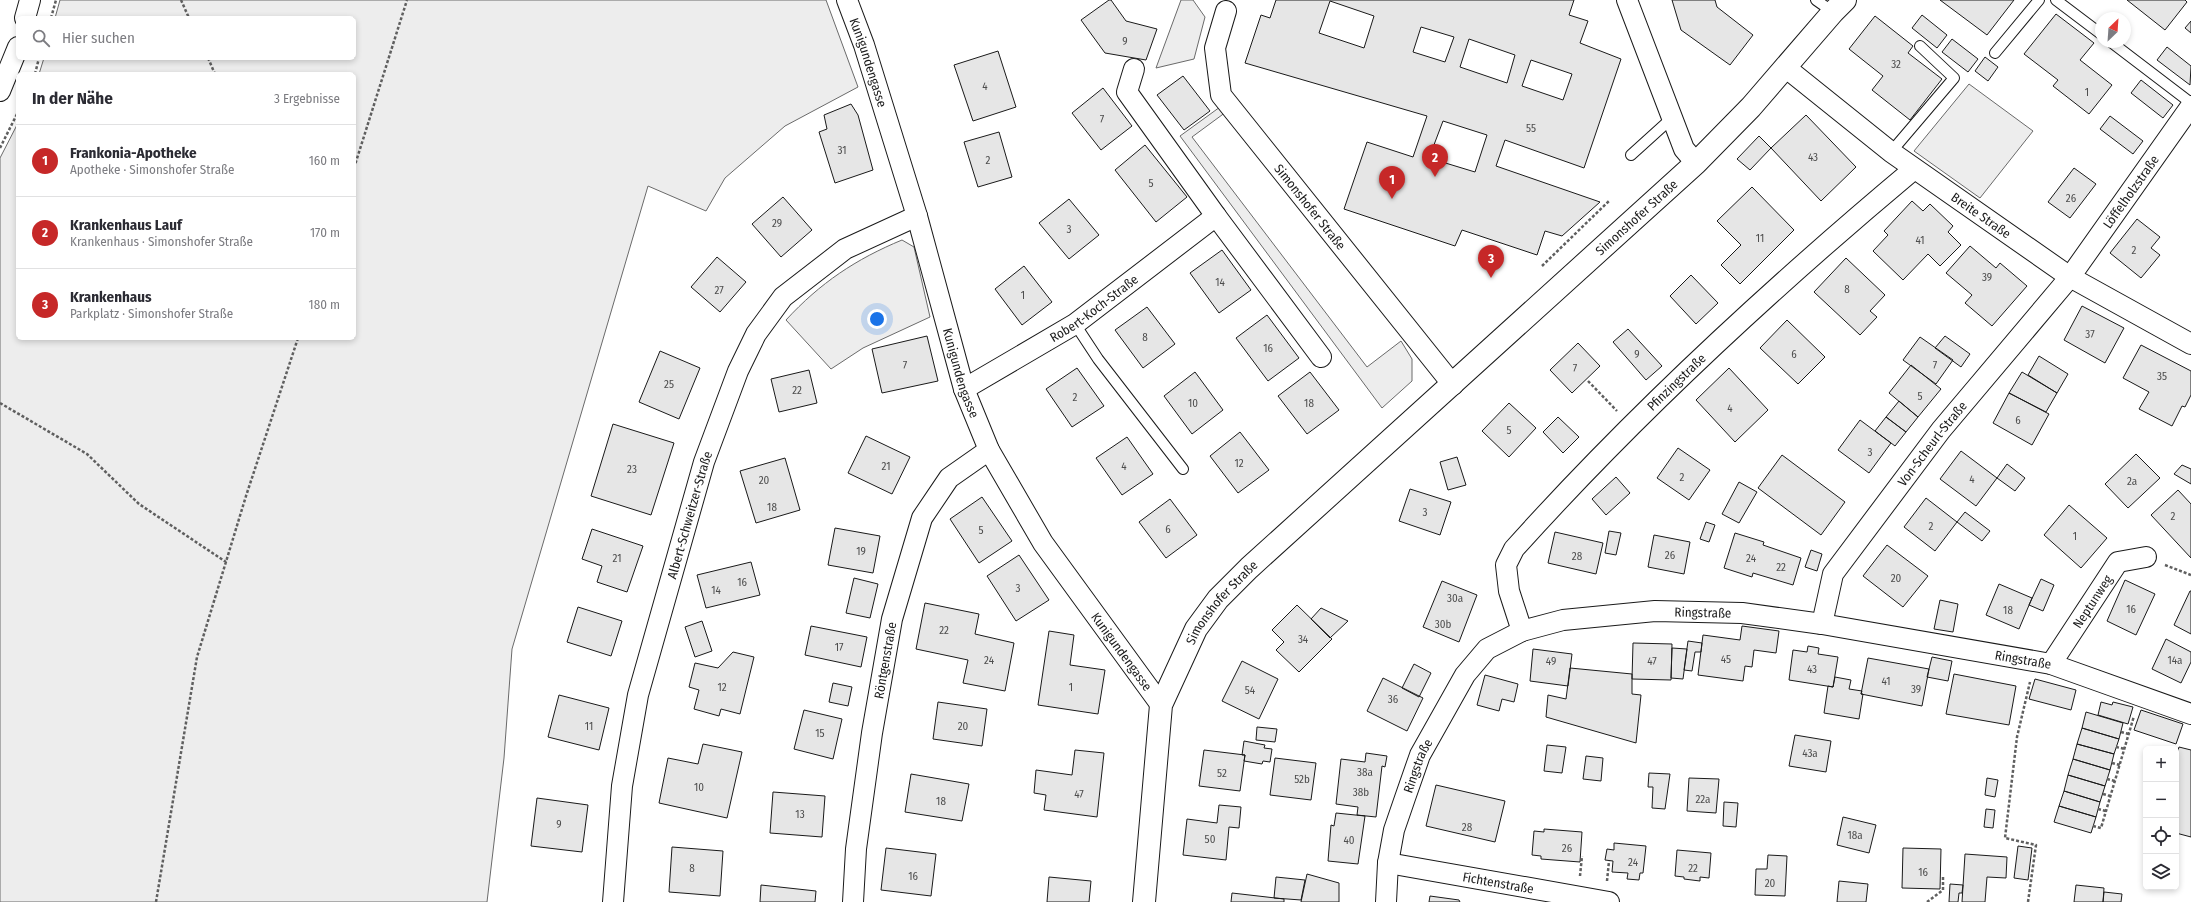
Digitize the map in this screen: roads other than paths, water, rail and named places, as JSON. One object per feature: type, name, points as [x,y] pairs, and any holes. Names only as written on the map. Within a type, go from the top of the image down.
[{"type":"street","points":[[26,16],[30,0]]},
{"type":"street","name":"Kunigundengasse","points":[[847,0],[864,45],[917,216],[964,389],[989,450],[1043,543],[1160,705]]},
{"type":"street","points":[[1627,0],[1684,149],[1696,163]]},
{"type":"street","name":"Simonshofer Straße","points":[[1144,902],[1160,705],[1196,629],[1218,599],[1249,568],[1453,385],[1696,163],[1751,107],[1785,67],[1831,4]]},
{"type":"street","name":"Simonshofer Straße","points":[[1224,6],[1215,48],[1221,95],[1453,385]]},
{"type":"street","points":[[0,91],[16,52]]},
{"type":"street","name":"Breite Straße","points":[[1785,67],[1914,169],[2070,277],[2191,344]]},
{"type":"street","points":[[1134,69],[1127,92],[1216,216],[1321,357]]},
{"type":"street","name":"Löffelholzstraße","points":[[2070,277],[2191,106]]},
{"type":"street","name":"Pfinzingstraße","points":[[1522,631],[1509,591],[1506,565],[1514,549],[1632,425],[1821,246],[1914,169]]},
{"type":"street","name":"Albert-Schweitzer-Straße","points":[[613,902],[622,786],[638,695],[704,462],[738,371],[756,334],[783,297],[845,249],[917,216]]},
{"type":"street","name":"Robert-Koch-Straße","points":[[964,389],[1075,324],[1216,216]]},
{"type":"street","name":"Von-Scheurl-Straße","points":[[1822,624],[1833,574],[1941,430],[2070,277]]},
{"type":"street","name":"Röntgenstraße","points":[[853,902],[856,848],[872,733],[890,627],[922,518],[949,478],[989,450]]},
{"type":"street","name":"Neptunweg","points":[[2043,662],[2118,562],[2146,557]]},
{"type":"street","name":"Ringstraße","points":[[1386,902],[1388,863],[1394,830],[1420,755],[1461,681],[1479,656],[1486,649],[1522,631],[1563,620],[1655,611],[1742,613],[1822,624],[2043,662],[2141,695],[2191,714]]},
{"type":"street","name":"Fichtenstraße","points":[[1388,863],[1609,902]]},
{"type":"lane","points":[[1995,53],[2039,0]]},
{"type":"lane","points":[[2056,0],[2095,29]]},
{"type":"lane","points":[[1891,152],[1954,78],[1920,46]]},
{"type":"lane","points":[[2119,48],[2191,102]]},
{"type":"lane","points":[[1631,155],[1673,117]]},
{"type":"lane","points":[[1075,324],[1098,359],[1183,469]]},
{"type":"place","name":"Krankenhaus Lauf","points":[[1435,177]]},
{"type":"place","name":"Frankonia-Apotheke","points":[[1392,199]]},
{"type":"place","name":"Krankenhaus","points":[[1491,278]]}]
